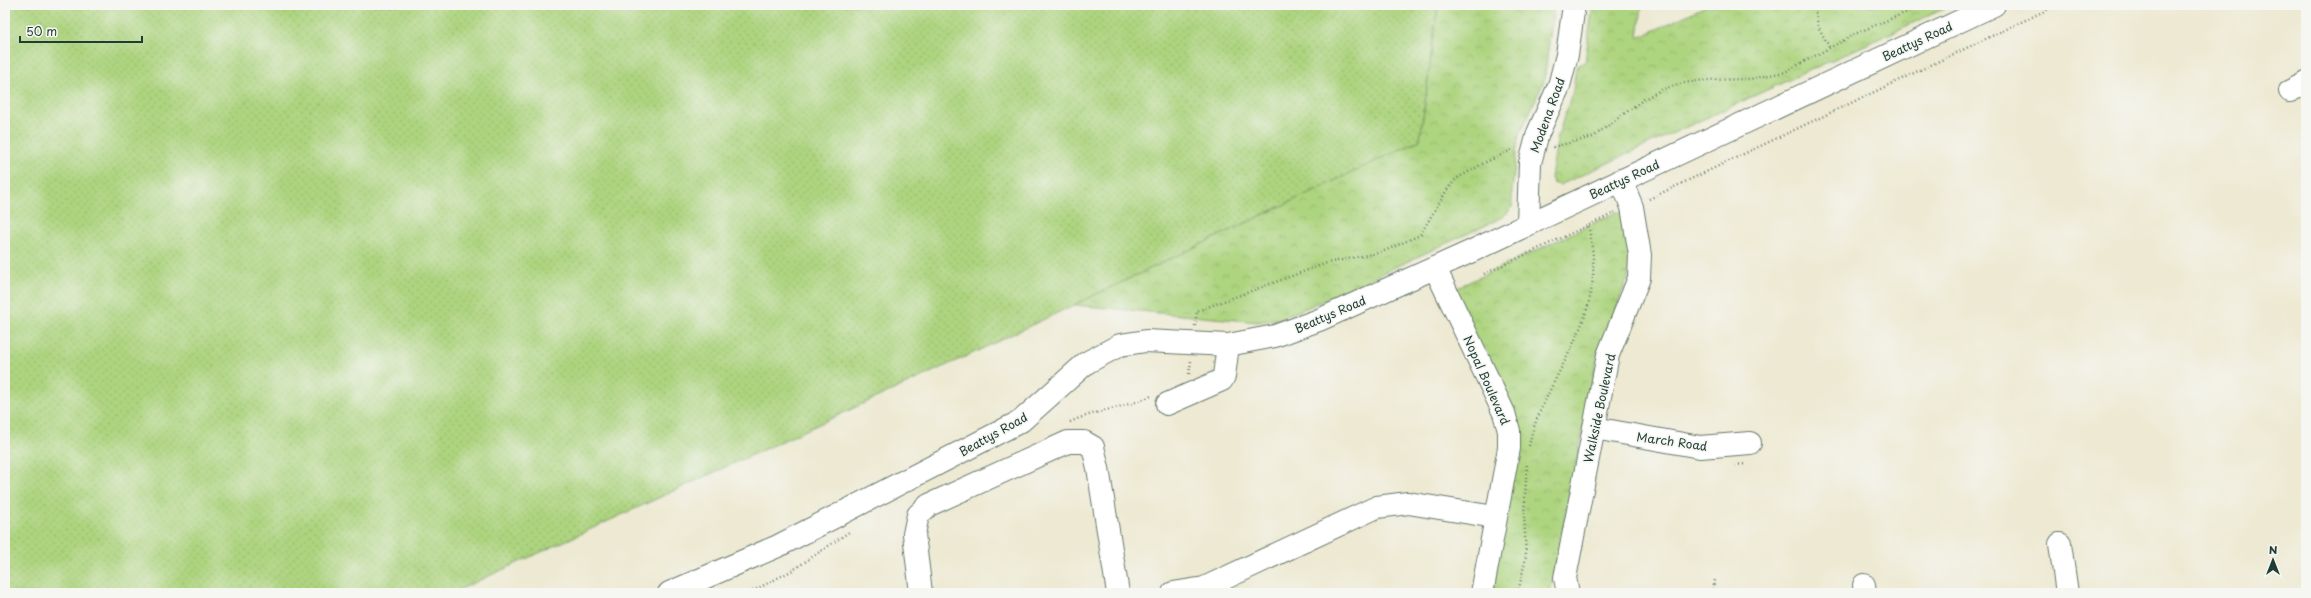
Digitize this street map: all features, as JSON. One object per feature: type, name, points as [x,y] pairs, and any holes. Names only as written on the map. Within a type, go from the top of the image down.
[{"type":"street","name":"Modena Road","points":[[1538,219],[1543,207],[1538,181],[1539,147],[1567,55],[1574,5]]},
{"type":"street","name":"Beattys Road","points":[[669,593],[778,546],[1021,421],[1086,364],[1101,354],[1120,345],[1146,341],[1228,345],[1275,336],[1319,320],[1435,268],[1994,5]]},
{"type":"street","name":"Walkside Boulevard","points":[[1568,593],[1566,578],[1608,355],[1639,278],[1640,255],[1632,207],[1621,180]]},
{"type":"street","name":"Nopal Boulevard","points":[[1435,268],[1504,413],[1509,431],[1509,448],[1482,593]]},
{"type":"street","points":[[1161,399],[1222,380],[1224,376],[1228,345]]},
{"type":"street","name":"March Road","points":[[1594,428],[1700,447],[1750,443]]},
{"type":"street","points":[[921,593],[914,534],[918,515],[929,505],[1068,442],[1084,442],[1093,447],[1098,468],[1118,593]]},
{"type":"street","points":[[1173,593],[1204,588],[1377,507],[1408,503],[1495,517]]},
{"type":"street","points":[[2060,544],[2067,593]]},
{"type":"path","points":[[1815,5],[1818,26],[1829,47]]},
{"type":"path","points":[[1188,379],[1198,310],[1327,263],[1382,252],[1420,234],[1447,190],[1456,179],[1505,152],[1567,145],[1592,137],[1644,98],[1663,89],[1683,83],[1705,80],[1766,77],[1785,72],[1859,32],[1924,5]]},
{"type":"path","points":[[1484,274],[1588,225],[1632,207],[2057,5]]},
{"type":"path","points":[[1529,449],[1534,426],[1582,327],[1590,304],[1594,272],[1588,225]]},
{"type":"path","points":[[1064,425],[1085,415],[1135,403],[1161,399]]},
{"type":"path","points":[[1518,593],[1526,556],[1524,514],[1528,455]]},
{"type":"path","points":[[749,593],[793,570],[855,528]]},
{"type":"path","points":[[1712,593],[1714,580]]},
{"type":"green space","points":[[5,5],[1438,5],[1420,140],[969,355],[452,593],[5,593]]},
{"type":"green space","points":[[1438,5],[1554,5],[1544,81],[1518,138],[1512,189],[1512,208],[1503,217],[1325,300],[1280,319],[1257,322],[1074,305],[1420,140]]},
{"type":"green space","points":[[1593,5],[1642,5],[1638,38],[1708,5],[1952,5],[1560,185],[1553,183],[1551,177],[1558,135],[1573,91],[1576,67],[1585,62]]},
{"type":"green space","points":[[1617,212],[1623,213],[1629,247],[1629,275],[1597,359],[1550,593],[1482,593],[1509,448],[1446,293]]}]
